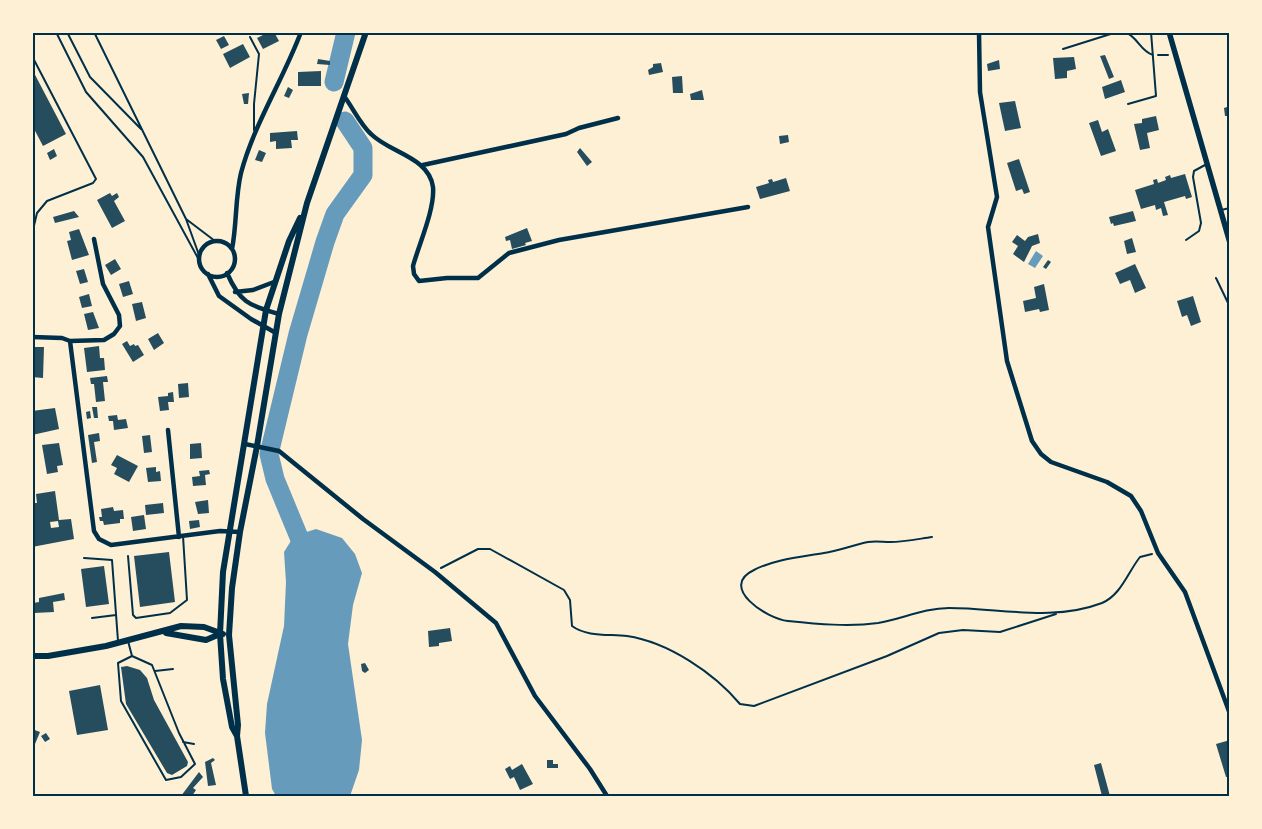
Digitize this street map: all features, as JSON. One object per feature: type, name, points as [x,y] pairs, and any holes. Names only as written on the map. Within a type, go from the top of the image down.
[{"type":"main road","points":[[246,796],[237,736],[238,725],[229,635],[232,588],[240,532],[257,446],[279,314],[307,204],[366,32]]},
{"type":"main road","points":[[237,736],[232,727],[222,679],[220,634],[223,572],[266,310],[289,241],[307,204]]},
{"type":"main road","points":[[32,656],[48,656],[128,641],[180,626],[204,627],[220,634],[229,635]]},
{"type":"main road","points":[[163,632],[206,640],[220,634]]},
{"type":"street","points":[[232,249],[225,242],[215,240],[205,245],[199,257],[203,271],[218,277],[227,273],[234,265],[232,249],[241,175],[254,133],[286,70],[301,32]]},
{"type":"street","points":[[979,32],[980,92],[997,197],[988,227],[1007,361],[1032,440],[1041,454],[1051,462],[1107,482],[1131,496],[1141,510],[1158,553],[1185,592],[1230,714]]},
{"type":"street","points":[[1169,32],[1230,243]]},
{"type":"street","points":[[344,96],[369,133],[379,142],[422,165],[429,173],[433,188],[429,214],[413,266],[414,274],[419,281],[426,282],[447,278],[478,278],[509,253],[559,240],[748,207]]},
{"type":"street","points":[[422,165],[566,134],[579,128],[618,118]]},
{"type":"street","points":[[32,337],[62,338],[70,341],[110,338],[120,326],[119,315],[103,284],[94,239]]},
{"type":"street","points":[[227,273],[236,292],[246,301],[279,314]]},
{"type":"street","points":[[208,274],[219,296],[276,334]]},
{"type":"street","points":[[236,292],[253,290],[274,282]]},
{"type":"street","points":[[70,341],[94,530],[99,539],[111,545],[229,531],[240,532]]},
{"type":"street","points":[[168,430],[181,536]]},
{"type":"street","points":[[245,444],[279,451],[435,572],[496,623],[535,696],[590,769],[607,796]]},
{"type":"lane","points":[[56,32],[86,92],[143,157],[199,257]]},
{"type":"lane","points":[[67,32],[90,77],[142,130]]},
{"type":"lane","points":[[94,32],[186,219],[199,257]]},
{"type":"lane","points":[[1063,49],[1117,32]]},
{"type":"lane","points":[[1125,32],[1132,35],[1142,48],[1153,55]]},
{"type":"lane","points":[[1128,104],[1156,96],[1151,32]]},
{"type":"lane","points":[[250,37],[259,54],[254,104],[254,133]]},
{"type":"lane","points":[[32,56],[96,179],[93,183],[47,201],[40,207],[32,234]]},
{"type":"lane","points":[[1186,240],[1196,236],[1201,223],[1192,177],[1194,171],[1208,164]]},
{"type":"lane","points":[[1221,210],[1230,208]]},
{"type":"lane","points":[[186,219],[215,240]]},
{"type":"lane","points":[[1216,278],[1230,307]]},
{"type":"lane","points":[[128,556],[136,618],[170,613],[187,600],[181,536]]},
{"type":"lane","points":[[84,558],[112,560],[118,643]]},
{"type":"lane","points":[[92,618],[116,615]]},
{"type":"lane","points":[[128,641],[132,656]]},
{"type":"lane","points":[[132,656],[152,665],[183,742],[195,764],[181,777],[166,780],[121,701],[118,663],[132,656]]},
{"type":"lane","points":[[154,671],[173,669]]},
{"type":"lane","points":[[183,742],[194,744]]},
{"type":"path","points":[[1153,55],[1174,53]]},
{"type":"path","points":[[932,537],[890,542],[870,542],[825,553],[796,557],[754,570],[744,577],[741,584],[743,592],[749,601],[768,615],[785,621],[859,625],[880,623],[918,611],[945,608],[1056,614]]},
{"type":"path","points":[[435,572],[453,560],[478,549],[490,549],[564,590],[570,600],[572,626],[581,632],[629,636],[672,651],[692,661],[719,682],[740,704],[754,706],[887,656],[939,632],[963,630],[1000,632],[1056,614],[1103,602],[1117,594],[1127,573],[1140,557],[1158,553]]},
{"type":"water","points":[[1036,251],[1043,256],[1035,268],[1028,264]]},
{"type":"water","points":[[316,529],[342,538],[355,554],[362,573],[353,605],[348,644],[362,740],[359,770],[350,796],[276,796],[272,789],[265,733],[267,704],[284,626],[286,582],[284,552],[294,536]]},
{"type":"building","points":[[269,32],[274,32],[279,41],[263,49],[257,38]]},
{"type":"building","points":[[224,36],[229,45],[221,49],[216,40]]},
{"type":"building","points":[[243,44],[250,57],[230,68],[223,54]]},
{"type":"building","points":[[1105,55],[1114,77],[1109,79],[1100,56]]},
{"type":"building","points":[[1074,57],[1076,69],[1067,71],[1067,78],[1055,79],[1053,58]]},
{"type":"building","points":[[318,59],[330,61],[330,65],[317,64]]},
{"type":"building","points":[[999,60],[1000,69],[988,71],[987,64]]},
{"type":"building","points":[[661,63],[663,72],[649,75],[648,70],[653,67],[653,64]]},
{"type":"building","points":[[32,69],[66,134],[43,146],[32,125]]},
{"type":"building","points":[[321,71],[321,86],[298,86],[298,72]]},
{"type":"building","points":[[682,76],[683,93],[673,93],[672,77]]},
{"type":"building","points":[[1121,80],[1125,92],[1105,99],[1102,87]]},
{"type":"building","points":[[288,87],[293,90],[289,98],[284,96]]},
{"type":"building","points":[[702,90],[704,100],[691,100],[690,94]]},
{"type":"building","points":[[249,93],[248,104],[244,104],[242,94]]},
{"type":"building","points":[[1015,101],[1021,128],[1005,131],[999,103]]},
{"type":"building","points":[[1227,107],[1228,116],[1225,116],[1224,108]]},
{"type":"building","points":[[1156,116],[1159,130],[1147,133],[1150,148],[1140,150],[1134,124],[1142,123],[1142,119]]},
{"type":"building","points":[[1098,120],[1102,132],[1108,129],[1116,151],[1101,156],[1089,123]]},
{"type":"building","points":[[297,131],[298,140],[291,140],[292,148],[276,149],[276,141],[270,142],[270,133]]},
{"type":"building","points":[[788,135],[789,142],[780,144],[779,136]]},
{"type":"building","points":[[580,148],[592,162],[587,166],[577,152]]},
{"type":"building","points":[[54,149],[57,156],[50,160],[47,153]]},
{"type":"building","points":[[259,150],[266,153],[262,162],[255,160]]},
{"type":"building","points":[[1019,159],[1030,192],[1024,194],[1022,189],[1016,191],[1007,163]]},
{"type":"building","points":[[1185,174],[1192,197],[1186,199],[1185,196],[1164,202],[1168,215],[1163,216],[1161,208],[1156,210],[1155,205],[1141,209],[1135,190],[1154,184],[1153,180],[1157,179],[1158,183],[1166,180],[1165,177],[1170,175],[1171,178]]},
{"type":"building","points":[[786,178],[790,191],[760,199],[756,187],[769,183],[768,180],[772,179],[773,182]]},
{"type":"building","points":[[110,193],[112,196],[117,193],[119,197],[114,201],[125,221],[112,228],[97,200]]},
{"type":"building","points":[[74,211],[79,217],[55,223],[53,217]]},
{"type":"building","points":[[1133,211],[1136,221],[1114,226],[1113,223],[1111,224],[1109,217]]},
{"type":"building","points":[[527,228],[532,241],[512,249],[510,240],[506,241],[505,237]]},
{"type":"building","points":[[79,229],[89,255],[72,260],[67,241],[71,240],[69,232]]},
{"type":"building","points":[[1038,234],[1040,243],[1032,246],[1024,262],[1013,254],[1018,246],[1012,242],[1017,235],[1025,241],[1028,237]]},
{"type":"building","points":[[1132,238],[1136,252],[1127,254],[1124,241]]},
{"type":"building","points":[[115,259],[121,269],[111,275],[105,265]]},
{"type":"building","points":[[1048,260],[1051,262],[1046,269],[1043,267]]},
{"type":"building","points":[[1135,264],[1146,288],[1135,293],[1130,280],[1120,284],[1115,273]]},
{"type":"building","points":[[84,269],[88,282],[80,284],[76,271]]},
{"type":"building","points":[[129,281],[133,294],[123,297],[119,284]]},
{"type":"building","points":[[1044,284],[1049,310],[1040,312],[1039,309],[1025,312],[1023,301],[1036,298],[1034,287]]},
{"type":"building","points":[[89,294],[92,306],[82,308],[79,297]]},
{"type":"building","points":[[1193,296],[1201,322],[1191,326],[1187,315],[1182,317],[1177,301]]},
{"type":"building","points":[[142,302],[146,318],[136,321],[132,304]]},
{"type":"building","points":[[93,312],[99,328],[88,330],[84,314]]},
{"type":"building","points":[[158,333],[164,343],[154,350],[148,339]]},
{"type":"building","points":[[127,341],[130,346],[138,345],[144,355],[133,362],[122,344]]},
{"type":"building","points":[[99,346],[100,358],[104,358],[105,370],[87,372],[84,348]]},
{"type":"building","points":[[32,347],[44,347],[43,378],[32,377]]},
{"type":"building","points":[[107,376],[108,382],[103,382],[105,401],[96,402],[94,384],[91,384],[90,378]]},
{"type":"building","points":[[188,383],[189,397],[179,398],[178,384]]},
{"type":"building","points":[[173,392],[174,402],[168,402],[169,410],[160,411],[158,397],[168,396],[168,393]]},
{"type":"building","points":[[92,407],[97,407],[98,418],[94,418]]},
{"type":"building","points":[[55,408],[59,429],[32,435],[32,411]]},
{"type":"building","points":[[90,411],[91,418],[87,419],[86,412]]},
{"type":"building","points":[[117,415],[118,420],[126,419],[128,428],[114,430],[113,421],[109,421],[108,416]]},
{"type":"building","points":[[99,433],[100,441],[94,442],[97,462],[92,463],[88,435]]},
{"type":"building","points":[[150,435],[152,452],[144,453],[142,436]]},
{"type":"building","points":[[59,443],[63,465],[57,466],[58,472],[47,474],[42,445]]},
{"type":"building","points":[[201,443],[202,458],[190,459],[190,444]]},
{"type":"building","points":[[117,455],[138,466],[129,482],[114,474],[117,468],[111,465]]},
{"type":"building","points":[[156,467],[156,472],[160,471],[161,481],[148,482],[146,468]]},
{"type":"building","points":[[209,470],[210,474],[205,475],[206,485],[193,486],[192,477],[200,476],[199,471]]},
{"type":"building","points":[[55,491],[59,520],[71,519],[74,539],[32,547],[32,503],[37,503],[36,494]],"holes":[[[58,521],[59,527],[51,528],[50,522]]]},
{"type":"building","points":[[208,500],[209,513],[198,514],[195,502]]},
{"type":"building","points":[[163,503],[164,513],[146,515],[145,505]]},
{"type":"building","points":[[113,507],[114,511],[123,510],[124,519],[120,519],[120,523],[104,525],[99,517],[102,517],[101,509]]},
{"type":"building","points":[[144,515],[146,529],[133,531],[131,517]]},
{"type":"building","points":[[199,520],[200,527],[190,529],[189,521]]},
{"type":"building","points":[[169,552],[175,602],[140,607],[134,556]]},
{"type":"building","points":[[104,566],[109,604],[86,607],[81,569]]},
{"type":"building","points":[[64,593],[65,600],[53,602],[54,612],[34,613],[33,603],[39,602],[39,598]]},
{"type":"building","points":[[450,628],[452,641],[439,643],[439,646],[429,647],[428,631]]},
{"type":"building","points":[[365,663],[369,670],[365,673],[362,671],[361,664]]},
{"type":"building","points":[[127,666],[140,670],[147,678],[154,700],[188,762],[187,766],[172,775],[167,773],[126,704],[121,667]]},
{"type":"building","points":[[100,685],[108,730],[77,735],[69,691]]},
{"type":"building","points":[[32,729],[40,732],[35,744],[32,743]]},
{"type":"building","points":[[46,733],[50,739],[45,742],[41,736]]},
{"type":"building","points":[[1230,740],[1230,777],[1226,777],[1216,744]]},
{"type":"building","points":[[213,758],[215,760],[211,763],[216,785],[208,786],[205,762]]},
{"type":"building","points":[[547,760],[553,760],[553,764],[558,764],[558,768],[547,768]]},
{"type":"building","points":[[1101,763],[1110,796],[1102,796],[1094,765]]},
{"type":"building","points":[[522,764],[533,784],[520,790],[514,777],[510,779],[505,769],[510,766],[512,770]]},
{"type":"building","points":[[199,772],[203,777],[193,788],[196,790],[192,796],[181,796]]},
{"type":"waterway","points":[[334,82],[346,32]]},
{"type":"waterway","points":[[308,559],[275,479],[269,454],[298,334],[325,242],[335,214],[363,175],[363,148],[345,121]]}]
